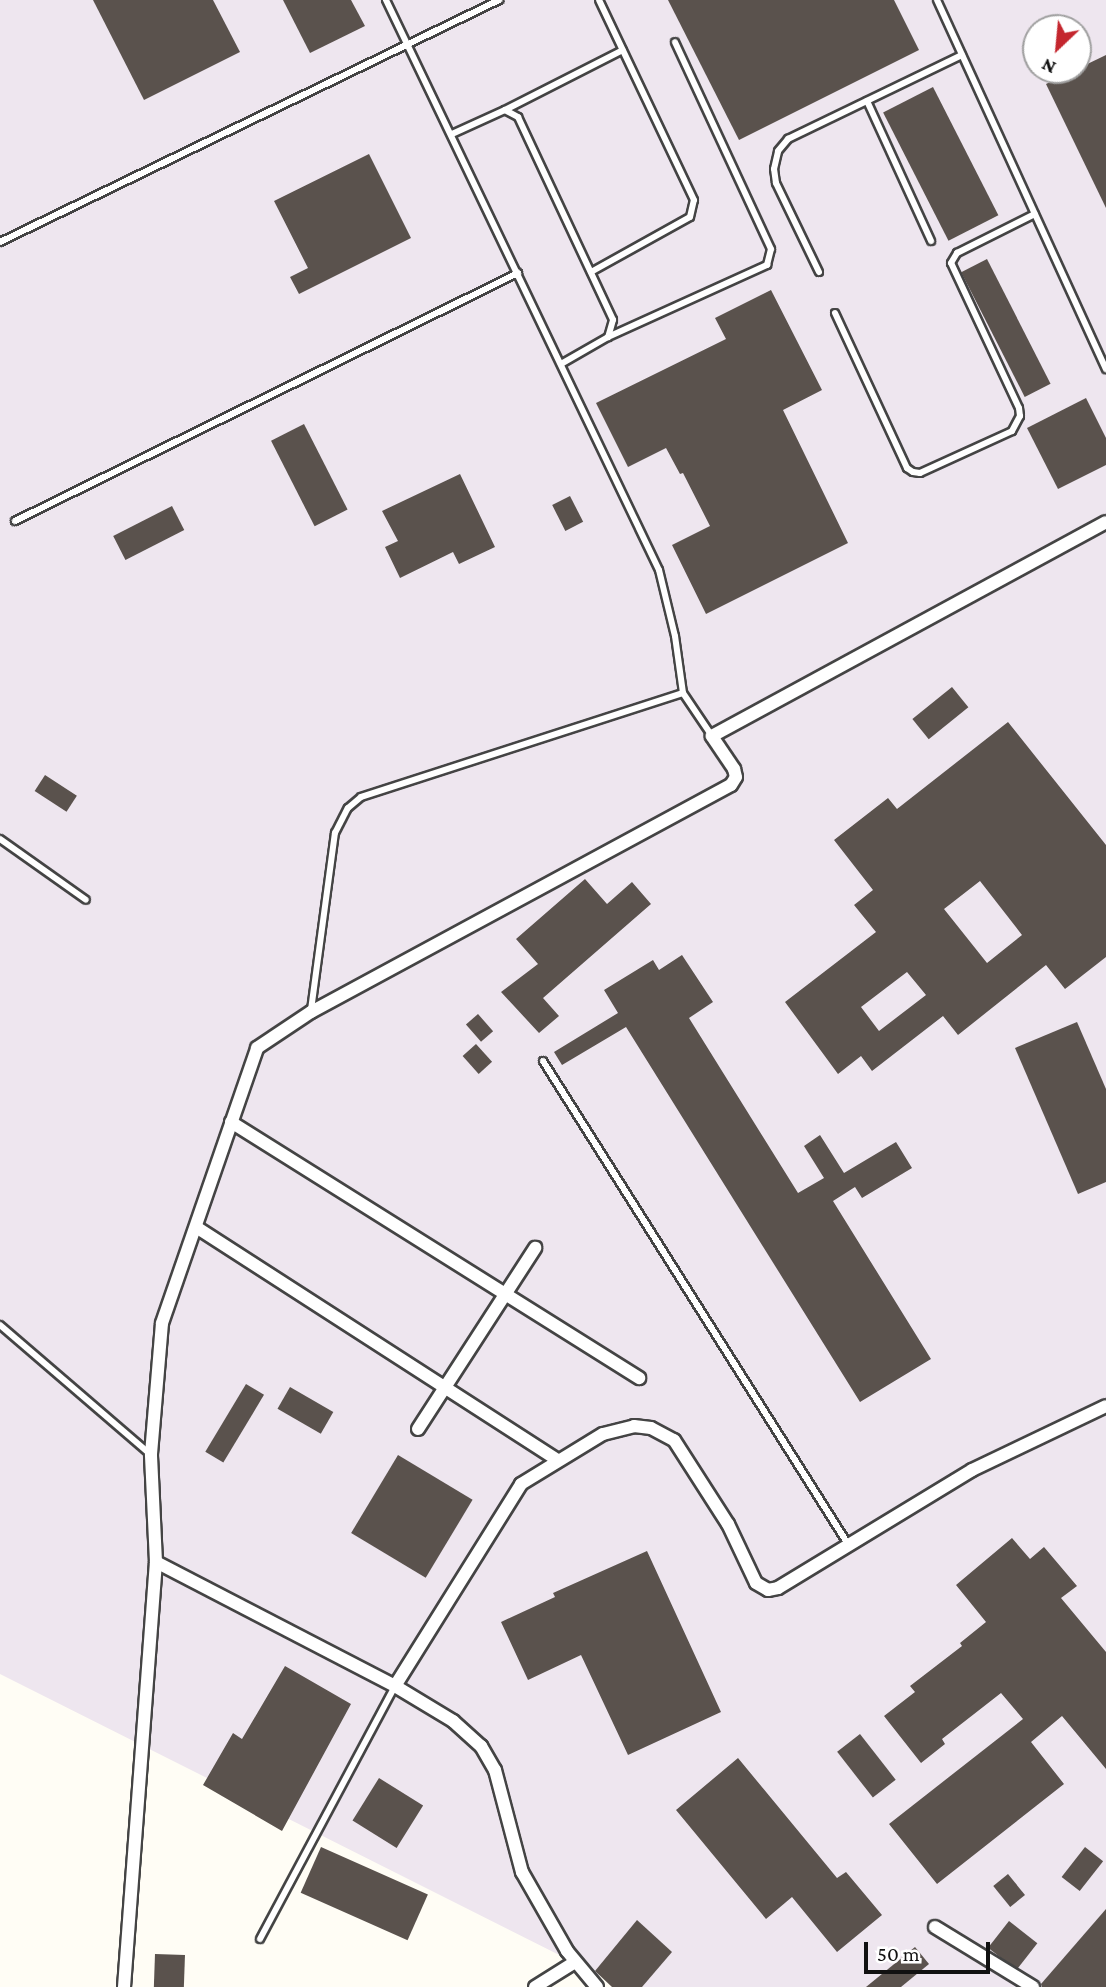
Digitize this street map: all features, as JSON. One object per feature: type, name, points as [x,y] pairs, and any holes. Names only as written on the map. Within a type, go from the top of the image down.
[{"type":"street","points":[[124,1987],[156,1562],[151,1454],[162,1323],[257,1048],[311,1012],[731,785],[736,777],[734,769],[712,736],[1106,522]]},
{"type":"street","points":[[231,1122],[639,1378]]},
{"type":"street","points":[[197,1227],[558,1460]]},
{"type":"street","points":[[418,1429],[535,1248]]},
{"type":"street","points":[[395,1686],[521,1484],[603,1434],[634,1426],[652,1428],[674,1440],[728,1524],[756,1583],[768,1590],[778,1588],[972,1470],[1106,1406]]},
{"type":"street","points":[[156,1562],[395,1686],[453,1721],[481,1746],[495,1770],[522,1872],[575,1962],[597,1987]]},
{"type":"street","points":[[935,1927],[1033,1987]]},
{"type":"street","points":[[535,1987],[575,1962]]},
{"type":"lane","points":[[386,0],[659,570],[675,636],[683,692],[712,736]]},
{"type":"lane","points":[[0,242],[499,0]]},
{"type":"lane","points":[[591,272],[690,217],[694,200],[599,0]]},
{"type":"lane","points":[[937,0],[1106,369]]},
{"type":"lane","points":[[561,364],[608,337],[766,265],[771,249],[675,42]]},
{"type":"lane","points":[[452,134],[623,50]]},
{"type":"lane","points":[[819,272],[776,183],[774,169],[778,151],[788,139],[962,55]]},
{"type":"lane","points":[[867,101],[931,241]]},
{"type":"lane","points":[[505,110],[518,117],[613,320],[608,337]]},
{"type":"lane","points":[[835,313],[907,468],[920,473],[1012,431],[1020,416],[1020,408],[951,263],[957,253],[1035,214]]},
{"type":"lane","points":[[16,521],[518,273]]},
{"type":"lane","points":[[311,1012],[335,833],[348,808],[361,797],[683,692]]},
{"type":"lane","points":[[0,839],[86,900]]},
{"type":"lane","points":[[543,1061],[848,1544]]},
{"type":"lane","points":[[0,1325],[151,1454]]},
{"type":"lane","points":[[260,1939],[395,1686]]},
{"type":"shaded area","points":[[0,0],[1106,0],[1106,1987],[623,1987],[0,1674]]},
{"type":"building","points":[[93,0],[213,0],[240,52],[144,100]]},
{"type":"building","points":[[283,0],[351,0],[365,26],[310,53]]},
{"type":"building","points":[[668,0],[894,0],[919,50],[739,140]]},
{"type":"building","points":[[1106,55],[1106,208],[1046,84],[1092,84],[1092,62]]},
{"type":"building","points":[[933,87],[998,215],[948,241],[883,112]]},
{"type":"building","points":[[369,154],[411,238],[299,294],[290,277],[308,268],[274,201]]},
{"type":"building","points":[[987,259],[1051,384],[1025,397],[961,272]]},
{"type":"building","points":[[771,290],[822,390],[783,410],[848,543],[706,614],[672,545],[710,526],[683,473],[680,474],[666,448],[628,467],[596,403],[726,339],[715,318]]},
{"type":"building","points":[[1086,398],[1106,438],[1106,465],[1058,489],[1027,428]]},
{"type":"building","points":[[304,424],[348,510],[315,526],[271,441]]},
{"type":"building","points":[[460,474],[495,547],[459,564],[453,552],[400,578],[385,547],[398,541],[382,511]]},
{"type":"building","points":[[570,496],[583,522],[565,531],[552,505]]},
{"type":"building","points":[[172,506],[184,530],[125,560],[113,536]]},
{"type":"building","points":[[952,687],[968,707],[929,739],[912,719]]},
{"type":"building","points":[[1008,722],[1106,845],[1106,957],[1065,989],[1046,965],[958,1035],[943,1016],[872,1071],[861,1056],[838,1074],[785,1002],[876,932],[854,905],[873,890],[834,840],[888,798],[897,809]],"holes":[[[980,881],[1022,935],[987,963],[944,909]],[[907,972],[926,995],[879,1031],[861,1007]]]},
{"type":"building","points":[[45,775],[77,796],[67,812],[35,791]]},
{"type":"building","points":[[585,879],[607,904],[632,882],[651,904],[543,998],[559,1016],[539,1033],[501,992],[538,964],[516,939]]},
{"type":"building","points":[[682,955],[713,1002],[689,1018],[798,1193],[824,1178],[804,1146],[820,1135],[844,1173],[896,1142],[912,1168],[862,1198],[855,1187],[833,1201],[931,1359],[860,1402],[626,1027],[562,1065],[554,1052],[618,1013],[604,990],[653,960],[659,970]]},
{"type":"building","points":[[478,1014],[493,1031],[481,1042],[466,1024]]},
{"type":"building","points":[[1077,1022],[1106,1089],[1106,1182],[1078,1194],[1015,1048]]},
{"type":"building","points":[[476,1044],[492,1062],[479,1074],[463,1056]]},
{"type":"building","points":[[246,1384],[264,1395],[223,1463],[205,1452]]},
{"type":"building","points":[[290,1387],[333,1412],[321,1434],[277,1409]]},
{"type":"building","points":[[398,1455],[473,1500],[426,1578],[351,1533]]},
{"type":"building","points":[[1012,1538],[1030,1559],[1044,1547],[1077,1586],[1061,1598],[1106,1652],[1106,1769],[1062,1716],[1031,1742],[1064,1784],[937,1884],[889,1824],[1023,1719],[1001,1693],[942,1739],[945,1744],[921,1763],[884,1716],[915,1692],[910,1686],[962,1646],[960,1643],[986,1622],[956,1585]]},
{"type":"building","points":[[647,1551],[721,1712],[628,1755],[581,1655],[528,1680],[501,1622],[555,1597],[553,1593]]},
{"type":"building","points":[[285,1666],[351,1704],[282,1831],[203,1785],[233,1733],[242,1739]]},
{"type":"building","points":[[860,1734],[896,1780],[873,1798],[837,1752]]},
{"type":"building","points":[[738,1758],[837,1878],[846,1872],[882,1915],[837,1952],[792,1897],[766,1919],[676,1810]]},
{"type":"building","points":[[379,1778],[423,1806],[397,1848],[353,1820]]},
{"type":"building","points":[[321,1847],[428,1895],[408,1940],[301,1893]]},
{"type":"building","points":[[1085,1847],[1103,1861],[1080,1891],[1062,1877]]},
{"type":"building","points":[[1008,1874],[1025,1895],[1010,1907],[993,1886]]},
{"type":"building","points":[[1106,1909],[1106,1987],[1042,1987],[1041,1984]]},
{"type":"building","points":[[637,1920],[672,1952],[642,1987],[612,1987],[595,1971]]},
{"type":"building","points":[[1009,1921],[1037,1943],[1016,1970],[988,1948]]},
{"type":"building","points":[[915,1947],[929,1964],[901,1987],[866,1987]]},
{"type":"building","points":[[155,1954],[185,1955],[184,1987],[154,1987]]}]
